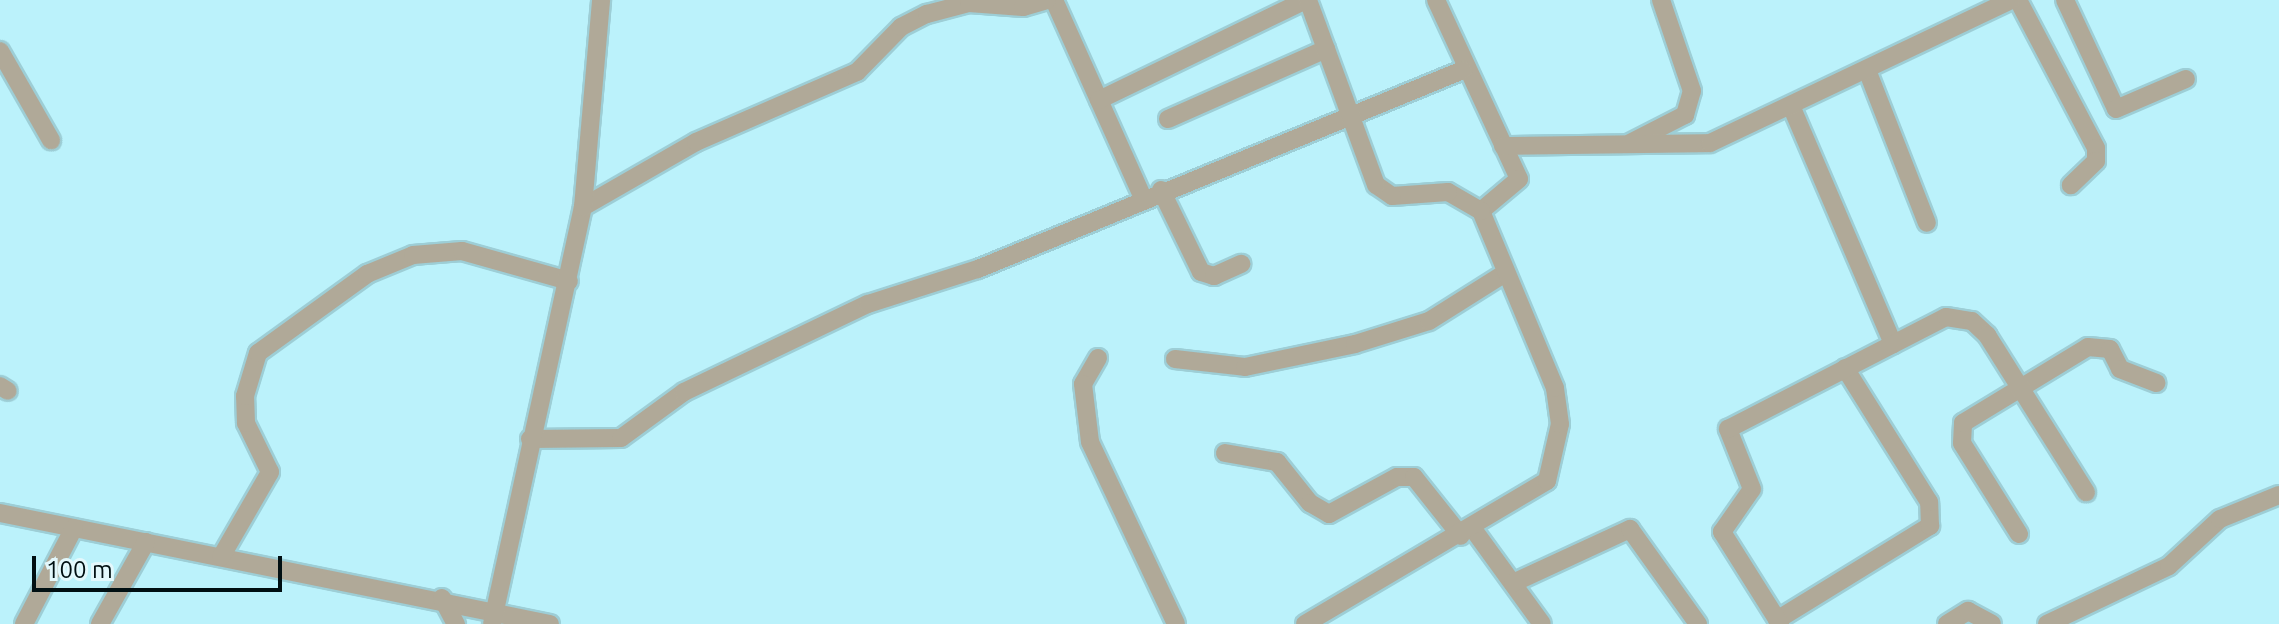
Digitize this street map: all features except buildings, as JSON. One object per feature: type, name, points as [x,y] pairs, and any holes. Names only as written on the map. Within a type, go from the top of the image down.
[{"type":"street","points":[[494,616],[530,439],[569,281],[583,207],[601,0]]},
{"type":"street","points":[[583,207],[696,142],[857,72],[924,7],[969,3],[1023,7],[1047,0]]},
{"type":"street","points":[[1054,0],[1143,198]]},
{"type":"street","points":[[1099,100],[1307,0],[1381,191],[1448,192],[1481,211],[1502,275],[1555,388],[1556,456],[1547,481],[1467,532],[1305,624]]},
{"type":"street","points":[[1436,0],[1463,70],[1519,184],[1481,211]]},
{"type":"street","points":[[1630,143],[1685,115],[1692,91],[1661,0]]},
{"type":"street","points":[[1503,146],[1710,143],[1792,108],[2011,0]]},
{"type":"street","points":[[2018,0],[2096,148],[2096,161],[2071,185]]},
{"type":"street","points":[[2065,0],[2116,109],[2186,79]]},
{"type":"street","points":[[1168,119],[1326,49]]},
{"type":"street","points":[[0,51],[51,140]]},
{"type":"street","points":[[530,439],[621,438],[684,392],[815,328],[1350,112],[1463,70]]},
{"type":"street","points":[[1867,70],[1927,223]]},
{"type":"street","points":[[1792,108],[1893,344]]},
{"type":"street","points":[[1161,190],[1201,272],[1214,276],[1241,264]]},
{"type":"street","points":[[221,557],[270,472],[246,423],[245,396],[258,353],[367,274],[413,255],[462,251],[569,281]]},
{"type":"street","points":[[1175,359],[1245,367],[1355,344],[1429,321],[1502,275]]},
{"type":"street","points":[[1845,368],[1929,502],[1930,526],[1779,622],[1722,532],[1724,519],[1752,489],[1728,429],[1845,368],[1893,344],[1960,316],[1987,335],[2086,492]]},
{"type":"street","points":[[2019,534],[1961,433],[1973,414],[2102,345],[2120,369],[2156,383]]},
{"type":"street","points":[[1098,358],[1083,384],[1090,442],[1176,624]]},
{"type":"street","points":[[1225,453],[1277,462],[1310,503],[1329,514],[1344,512],[1397,477],[1414,477],[1513,583],[1542,624]]},
{"type":"street","points":[[2047,624],[2169,566],[2220,519],[2279,495]]},
{"type":"street","points":[[0,513],[442,598],[494,616],[550,624]]},
{"type":"street","points":[[24,624],[74,528]]},
{"type":"street","points":[[1513,583],[1630,529],[1698,624]]},
{"type":"street","points":[[100,624],[146,542]]},
{"type":"street","points":[[442,598],[456,624]]},
{"type":"street","points":[[1947,624],[1968,611],[1992,624]]}]
